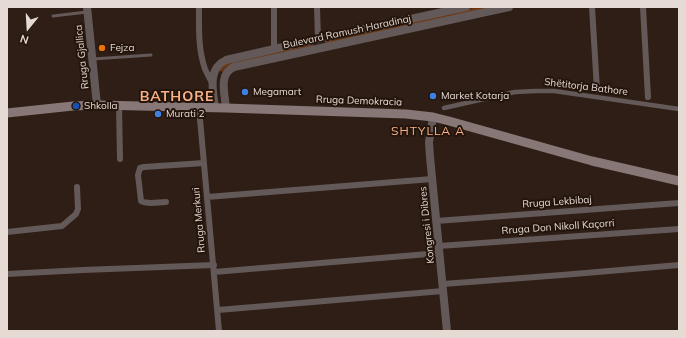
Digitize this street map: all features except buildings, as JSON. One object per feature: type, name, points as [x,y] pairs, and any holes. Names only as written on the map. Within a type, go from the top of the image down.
[{"type":"main road","name":"Rruga Demokracia","points":[[7,113],[97,105],[406,114],[433,117],[450,121],[592,161],[679,181]]},
{"type":"street","points":[[199,7],[200,50],[206,70],[213,84],[224,83],[226,108]]},
{"type":"street","points":[[274,7],[274,49]]},
{"type":"street","points":[[317,7],[318,49]]},
{"type":"street","name":"Bulevard Ramush Haradinaj","points":[[215,108],[213,84],[214,72],[218,66],[229,59],[466,7]]},
{"type":"street","name":"Bulevard Ramush Haradinaj","points":[[224,83],[226,73],[234,67],[509,7]]},
{"type":"street","points":[[592,7],[597,90]]},
{"type":"street","points":[[643,7],[648,97]]},
{"type":"street","name":"Rruga Gjallica","points":[[87,9],[97,105]]},
{"type":"street","name":"Shëtitorja Bathore","points":[[444,108],[516,92],[536,91],[561,92],[679,109]]},
{"type":"street","points":[[119,106],[120,159]]},
{"type":"street","name":"Rruga Merkuri","points":[[200,108],[219,331]]},
{"type":"street","name":"Kongresi i Dibres","points":[[433,117],[429,142],[447,331]]},
{"type":"street","points":[[166,202],[147,203],[141,201],[138,175],[140,168],[204,163]]},
{"type":"street","points":[[207,197],[432,179]]},
{"type":"street","points":[[7,232],[62,226],[76,214],[78,209],[77,187]]},
{"type":"street","name":"Rruga Lekbibaj","points":[[436,221],[679,203]]},
{"type":"street","name":"Rruga Don Nikoll Kaçorri","points":[[7,274],[83,270],[214,268],[679,229]]},
{"type":"street","points":[[218,310],[562,275],[679,265]]},
{"type":"lane","points":[[53,16],[87,9]]},
{"type":"lane","points":[[92,59],[151,55]]},
{"type":"shaded area","points":[[478,7],[494,7],[326,45],[325,41]]},
{"type":"shaded area","points":[[313,43],[314,46],[231,65],[226,67],[222,72],[219,70],[228,62]]},
{"type":"place","name":"Fejza","points":[[102,48]]},
{"type":"place","name":"Megamart","points":[[245,92]]},
{"type":"place","name":"Market Kotarja","points":[[433,96]]},
{"type":"place","name":"Shkolla","points":[[76,106]]},
{"type":"place","name":"Murati 2","points":[[158,114]]},
{"type":"district","name":"BATHORE","points":[[177,97]]},
{"type":"district","name":"SHTYLLA A","points":[[428,131]]}]
